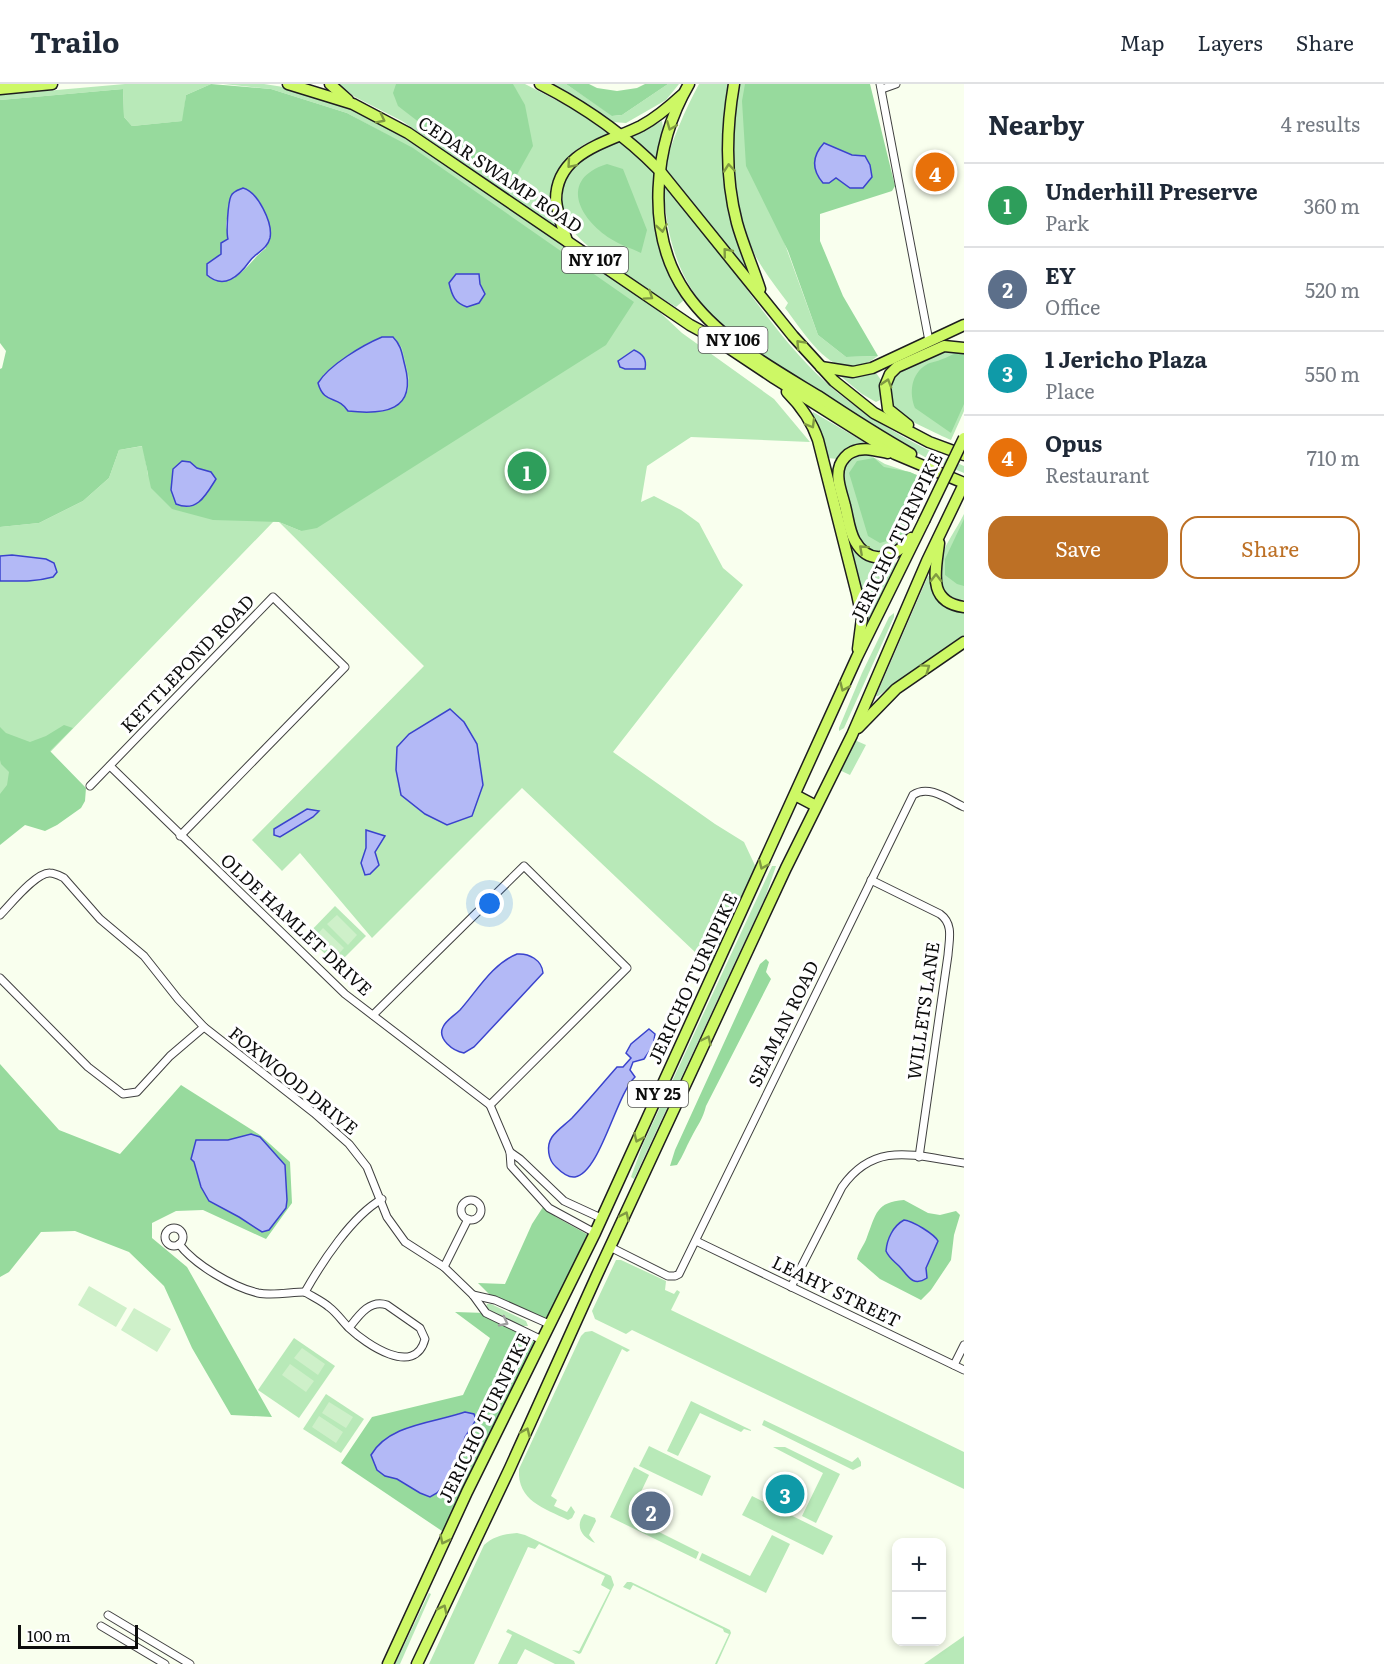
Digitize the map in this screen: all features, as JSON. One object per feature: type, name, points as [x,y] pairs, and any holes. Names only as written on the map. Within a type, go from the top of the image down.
[{"type":"main road","points":[[0,89],[52,84]]},
{"type":"main road","name":"CEDAR SWAMP ROAD","points":[[288,84],[353,104],[408,133],[690,325],[714,338],[774,378],[895,454],[963,483]]},
{"type":"main road","points":[[330,84],[353,104]]},
{"type":"main road","points":[[540,84],[592,113],[637,147],[659,170],[764,298]]},
{"type":"main road","name":"NY 106","points":[[734,84],[728,136],[728,166],[738,226],[764,298],[793,336],[834,381],[874,413],[929,442],[964,455]]},
{"type":"main road","points":[[567,241],[556,201],[558,186],[571,162],[582,152],[640,126],[663,112],[687,88]]},
{"type":"main road","name":"NY 106","points":[[687,88],[666,137],[659,170],[660,210],[667,252],[685,292],[709,321],[740,346],[896,446],[963,483]]},
{"type":"main road","points":[[821,367],[853,372],[873,368],[964,325]]},
{"type":"main road","points":[[929,442],[920,432],[888,409],[885,386],[891,374],[903,363],[944,346],[964,348]]},
{"type":"main road","points":[[774,378],[797,402],[815,430],[818,440],[862,618],[857,657]]},
{"type":"main road","name":"JERICHO TURNPIKE","points":[[388,1664],[431,1568],[595,1233],[857,657],[964,438]]},
{"type":"main road","points":[[895,454],[861,449],[846,456],[840,464],[839,480],[854,539],[859,547],[871,556],[882,558],[901,550],[924,521]]},
{"type":"main road","name":"JERICHO TURNPIKE","points":[[417,1664],[816,806],[852,735],[963,483]]},
{"type":"main road","points":[[940,532],[936,587],[946,601],[964,607]]},
{"type":"main road","points":[[852,735],[896,689],[964,642]]},
{"type":"main road","points":[[795,795],[816,806]]},
{"type":"street","points":[[896,84],[881,87],[930,341]]},
{"type":"street","name":"KETTLEPOND ROAD","points":[[90,786],[273,597],[345,667],[180,836]]},
{"type":"street","name":"OLDE HAMLET DRIVE","points":[[110,766],[345,994],[490,1105],[510,1152],[511,1166],[549,1208],[595,1233]]},
{"type":"street","name":"SEAMAN ROAD","points":[[610,1247],[668,1276],[675,1276],[681,1270],[910,801],[918,792],[924,790],[964,807]]},
{"type":"street","points":[[373,1015],[524,866],[627,968],[490,1105]]},
{"type":"street","name":"FOXWOOD DRIVE","points":[[0,915],[36,879],[49,872],[64,878],[100,919],[144,956],[204,1027],[314,1113],[349,1144],[367,1167],[382,1199],[387,1217],[405,1242],[444,1267],[473,1295],[486,1313],[542,1340]]},
{"type":"street","name":"WILLETS LANE","points":[[871,880],[940,914],[950,926],[919,1157]]},
{"type":"street","name":"FOXWOOD DRIVE","points":[[0,978],[88,1067],[123,1094],[137,1092],[170,1056],[204,1027]]},
{"type":"street","name":"OLDE HAMLET DRIVE","points":[[510,1152],[564,1201],[601,1218]]},
{"type":"street","points":[[791,1287],[842,1186],[860,1165],[880,1156],[897,1155],[964,1163]]},
{"type":"street","points":[[305,1292],[346,1233],[370,1206],[382,1199]]},
{"type":"street","points":[[444,1267],[468,1219]]},
{"type":"street","name":"LEAHY STREET","points":[[696,1240],[964,1370]]},
{"type":"street","points":[[179,1244],[214,1275],[259,1294],[305,1292],[329,1307],[349,1328],[370,1344],[392,1354],[406,1358],[413,1356],[420,1352],[425,1339],[420,1328],[381,1302],[370,1306],[360,1314],[349,1328]]},
{"type":"street","name":"FOXWOOD DRIVE","points":[[473,1295],[495,1300],[549,1324]]},
{"type":"street","points":[[954,1365],[964,1345]]},
{"type":"street","points":[[108,1615],[190,1664]]},
{"type":"street","points":[[101,1626],[165,1664]]},
{"type":"green space","points":[[125,84],[211,84],[186,95],[183,121],[132,126],[124,117],[123,89],[0,100],[0,95]]},
{"type":"green space","points":[[211,84],[271,89],[347,113],[413,148],[634,302],[606,345],[317,528],[301,531],[279,522],[213,520],[172,509],[151,488],[142,446],[119,450],[109,478],[83,501],[39,523],[0,527],[0,369],[6,351],[0,343],[0,100],[123,89],[124,117],[132,126],[182,121],[186,95]],"holes":[[[243,188],[256,197],[265,212],[268,226],[266,248],[232,279],[207,264],[226,247],[228,237],[226,224],[231,200],[234,192]],[[394,337],[402,348],[409,378],[408,391],[397,406],[382,412],[344,405],[338,400],[323,375],[352,353],[379,339]],[[190,463],[216,479],[207,494],[194,505],[171,490],[173,480]]]},
{"type":"green space","points":[[223,84],[264,84],[296,90],[327,100],[357,112],[441,161],[649,302],[682,333],[774,399],[810,442],[691,437],[647,466],[641,502],[654,496],[681,510],[699,523],[723,568],[743,585],[613,752],[744,842],[759,874],[715,971],[522,788],[372,938],[300,853],[282,871],[252,840],[424,666],[279,522],[301,531],[393,421],[273,522],[0,804],[0,527],[39,523],[83,501],[109,478],[119,450],[143,446],[148,475],[413,149],[347,113],[271,89]]},
{"type":"green space","points":[[338,84],[525,84],[579,112],[611,133],[585,144],[565,160],[559,170],[553,191],[555,214],[559,226],[556,227],[402,121],[355,97]]},
{"type":"green space","points":[[396,84],[513,84],[525,105],[533,146],[514,180],[468,160],[398,106],[393,93]]},
{"type":"green space","points":[[543,84],[566,84],[613,116],[622,115],[668,84],[679,84],[666,100],[626,123],[612,122]]},
{"type":"green space","points":[[566,84],[589,84],[597,88],[617,91],[637,88],[645,84],[668,84],[622,115],[612,116]]},
{"type":"green space","points":[[699,84],[728,84],[723,153],[732,221],[746,265],[743,266],[664,169],[679,125]]},
{"type":"green space","points":[[738,84],[745,84],[783,239],[818,335],[846,357],[878,356],[863,365],[846,367],[835,364],[816,348],[785,308],[788,303],[756,257],[741,217],[734,172],[735,105]]},
{"type":"green space","points":[[745,84],[870,84],[895,186],[892,191],[820,214],[820,241],[843,296],[878,356],[846,357],[818,335],[788,251],[746,166],[742,101]],"holes":[[[824,143],[852,155],[865,156],[850,188],[836,178]]]},
{"type":"green space","points":[[662,121],[664,134],[657,160],[631,136]]},
{"type":"green space","points":[[620,140],[655,172],[672,278],[684,300],[676,307],[601,257],[575,233],[564,215],[562,203],[564,187],[571,169],[586,156]]},
{"type":"green space","points":[[607,164],[623,169],[647,230],[641,253],[611,239],[590,221],[583,210],[578,189],[583,179],[592,171]]},
{"type":"green space","points":[[668,186],[771,322],[820,377],[838,393],[883,425],[914,443],[964,466],[964,473],[925,457],[883,434],[772,363],[750,343],[746,335],[741,342],[723,327],[694,293],[675,254],[666,211],[664,187]]},
{"type":"green space","points":[[946,349],[964,351],[964,411],[951,440],[896,412],[892,407],[889,393],[892,379],[904,367]]},
{"type":"green space","points":[[962,352],[964,354],[964,404],[951,433],[915,408],[912,390],[917,373],[926,365]]},
{"type":"green space","points":[[874,370],[881,380],[880,400],[876,402],[862,394],[838,374]]},
{"type":"green space","points":[[813,412],[864,442],[863,445],[848,449],[837,459],[828,458],[812,415]]},
{"type":"green space","points":[[863,451],[885,464],[932,480],[904,537],[891,547],[892,549],[881,552],[873,551],[861,539],[853,521],[844,482],[843,471],[848,457]]},
{"type":"green space","points":[[874,458],[884,467],[910,472],[929,481],[900,537],[880,543],[868,536],[849,473],[857,461]]},
{"type":"green space","points":[[964,514],[964,600],[949,596],[941,588],[938,575],[942,555]]},
{"type":"green space","points":[[964,519],[964,586],[945,575],[945,559]]},
{"type":"green space","points":[[848,541],[856,551],[874,562],[886,566],[893,561],[899,562],[866,633],[858,584],[860,583]]},
{"type":"green space","points":[[928,576],[931,577],[936,597],[944,605],[964,612],[964,635],[876,696]]},
{"type":"green space","points":[[894,613],[844,728],[839,731],[862,673],[889,617]]},
{"type":"green space","points":[[64,725],[73,728],[50,751],[86,788],[85,801],[81,808],[57,825],[45,831],[25,825],[0,845],[0,794],[7,785],[9,772],[0,760],[0,727],[6,733],[30,742]]},
{"type":"green space","points":[[850,738],[866,745],[850,775],[835,768]]},
{"type":"green space","points":[[772,866],[776,866],[765,898],[634,1179],[631,1177],[643,1144]]},
{"type":"green space","points":[[335,906],[366,936],[337,965],[306,936]]},
{"type":"green space","points":[[337,915],[357,935],[348,945],[327,924]]},
{"type":"green space","points":[[323,928],[344,948],[335,958],[314,938]]},
{"type":"green space","points":[[766,959],[769,962],[766,972],[771,979],[681,1158],[677,1165],[670,1166],[675,1150],[760,964]]},
{"type":"green space","points":[[0,1064],[59,1130],[120,1154],[181,1085],[260,1135],[290,1162],[292,1203],[266,1239],[203,1210],[176,1211],[152,1223],[152,1238],[187,1267],[272,1417],[231,1415],[192,1348],[164,1286],[129,1252],[75,1231],[41,1232],[9,1272],[0,1277]]},
{"type":"green space","points":[[904,1200],[928,1213],[940,1215],[956,1211],[960,1215],[954,1235],[951,1260],[931,1290],[921,1300],[880,1279],[857,1259],[878,1211],[888,1203]],"holes":[[[908,1220],[938,1241],[923,1281],[909,1277],[886,1251]]]},
{"type":"green space","points":[[543,1207],[592,1237],[549,1324],[495,1300],[478,1283],[505,1284],[532,1224]]},
{"type":"green space","points":[[616,1260],[621,1260],[666,1281],[665,1290],[674,1294],[677,1290],[680,1292],[671,1310],[964,1452],[964,1489],[632,1330],[626,1334],[595,1319],[592,1311]]},
{"type":"green space","points":[[89,1286],[127,1308],[116,1327],[78,1305]]},
{"type":"green space","points":[[487,1304],[526,1321],[528,1326],[522,1326],[488,1310]]},
{"type":"green space","points":[[134,1308],[171,1329],[157,1352],[121,1330]]},
{"type":"green space","points":[[455,1312],[486,1313],[542,1340],[454,1519],[442,1531],[341,1463],[372,1417],[463,1395],[490,1338]],"holes":[[[465,1412],[471,1428],[465,1437],[459,1460],[406,1485],[397,1479],[407,1428]]]},
{"type":"green space","points":[[592,1331],[630,1350],[627,1352],[622,1349],[551,1496],[557,1500],[554,1506],[567,1512],[571,1506],[575,1512],[568,1520],[541,1507],[527,1496],[522,1489],[519,1469],[581,1336],[585,1332]]},
{"type":"green space","points":[[294,1338],[335,1366],[299,1418],[258,1390]]},
{"type":"green space","points":[[302,1348],[325,1364],[318,1375],[294,1358]]},
{"type":"green space","points":[[290,1364],[314,1381],[306,1392],[282,1375]]},
{"type":"green space","points":[[326,1394],[364,1419],[341,1453],[303,1429]]},
{"type":"green space","points":[[691,1401],[751,1431],[744,1429],[741,1432],[700,1413],[678,1456],[667,1451]]},
{"type":"green space","points":[[329,1402],[353,1417],[346,1428],[322,1413]]},
{"type":"green space","points":[[319,1416],[343,1432],[336,1443],[312,1427]]},
{"type":"green space","points":[[764,1420],[852,1462],[858,1457],[861,1466],[853,1470],[762,1425]]},
{"type":"green space","points":[[649,1446],[711,1476],[702,1496],[639,1466]]},
{"type":"green space","points":[[773,1447],[785,1447],[840,1474],[816,1523],[802,1516],[823,1473]]},
{"type":"green space","points":[[634,1467],[649,1475],[629,1517],[699,1552],[696,1559],[610,1517]]},
{"type":"green space","points":[[752,1496],[833,1536],[823,1555],[742,1515]]},
{"type":"green space","points":[[584,1514],[595,1518],[596,1521],[589,1535],[595,1543],[581,1531],[580,1523]]},
{"type":"green space","points":[[517,1533],[611,1576],[614,1585],[581,1653],[572,1650],[579,1651],[610,1590],[601,1585],[605,1576],[539,1544],[535,1549],[528,1547],[474,1664],[429,1664],[484,1545],[499,1536]]},
{"type":"green space","points":[[772,1535],[790,1544],[766,1593],[699,1560],[702,1553],[750,1576]]},
{"type":"green space","points":[[627,1582],[730,1630],[731,1633],[717,1664],[715,1664],[729,1634],[633,1585],[630,1590],[623,1587]]},
{"type":"green space","points":[[429,1593],[431,1594],[400,1664],[395,1664]]},
{"type":"green space","points":[[508,1629],[574,1661],[575,1664],[555,1664],[525,1649],[517,1664],[498,1664],[512,1635],[506,1632]]},
{"type":"green space","points":[[964,1636],[964,1664],[924,1664]]},
{"type":"water","points":[[824,143],[852,155],[865,156],[870,165],[872,177],[863,188],[850,188],[836,178],[829,183],[823,183],[816,173],[814,163]]},
{"type":"water","points":[[243,188],[254,195],[263,209],[269,224],[270,238],[266,246],[236,276],[219,281],[207,275],[207,264],[221,254],[221,243],[228,239],[231,196]]},
{"type":"water","points":[[456,274],[479,274],[480,284],[485,294],[479,303],[467,307],[455,298],[449,283]]},
{"type":"water","points":[[382,337],[393,337],[401,351],[407,381],[406,393],[402,401],[385,410],[348,411],[340,403],[327,397],[318,383],[330,369],[356,350]]},
{"type":"water","points":[[634,350],[644,357],[645,369],[620,367],[618,361]]},
{"type":"water","points":[[182,461],[190,462],[197,468],[211,472],[216,479],[200,501],[190,506],[176,504],[171,490],[173,469]]},
{"type":"water","points":[[0,556],[46,559],[54,563],[57,572],[53,577],[40,580],[0,581]]},
{"type":"water","points":[[450,709],[464,722],[477,744],[483,785],[472,816],[447,825],[425,814],[401,795],[396,770],[397,747],[409,734]]},
{"type":"water","points":[[307,809],[319,811],[280,837],[274,835],[274,829]]},
{"type":"water","points":[[366,830],[385,836],[375,852],[379,865],[370,874],[365,875],[361,863],[366,848]]},
{"type":"water","points":[[517,954],[534,958],[540,964],[543,973],[474,1047],[464,1053],[455,1050],[442,1036],[444,1025],[460,1010],[492,971]]},
{"type":"water","points":[[649,1029],[655,1034],[653,1046],[644,1059],[633,1062],[630,1070],[635,1077],[621,1100],[600,1148],[584,1172],[570,1177],[553,1164],[549,1149],[552,1137],[617,1067],[623,1067],[631,1058],[626,1053],[631,1044]]},
{"type":"water","points":[[251,1134],[260,1137],[285,1165],[286,1208],[269,1230],[262,1232],[209,1201],[201,1187],[194,1162],[191,1159],[196,1140],[228,1140]]},
{"type":"water","points":[[904,1220],[923,1228],[938,1241],[926,1268],[927,1278],[922,1281],[910,1279],[886,1251],[891,1233]]},
{"type":"water","points":[[465,1412],[474,1414],[476,1420],[465,1437],[459,1460],[437,1493],[430,1497],[377,1470],[371,1455],[389,1437],[413,1426]]},
{"type":"place","name":"Opus","points":[[935,172]]},
{"type":"place","name":"Underhill Preserve","points":[[527,471]]},
{"type":"place","name":"1 Jericho Plaza","points":[[785,1494]]},
{"type":"place","name":"EY","points":[[651,1511]]}]
